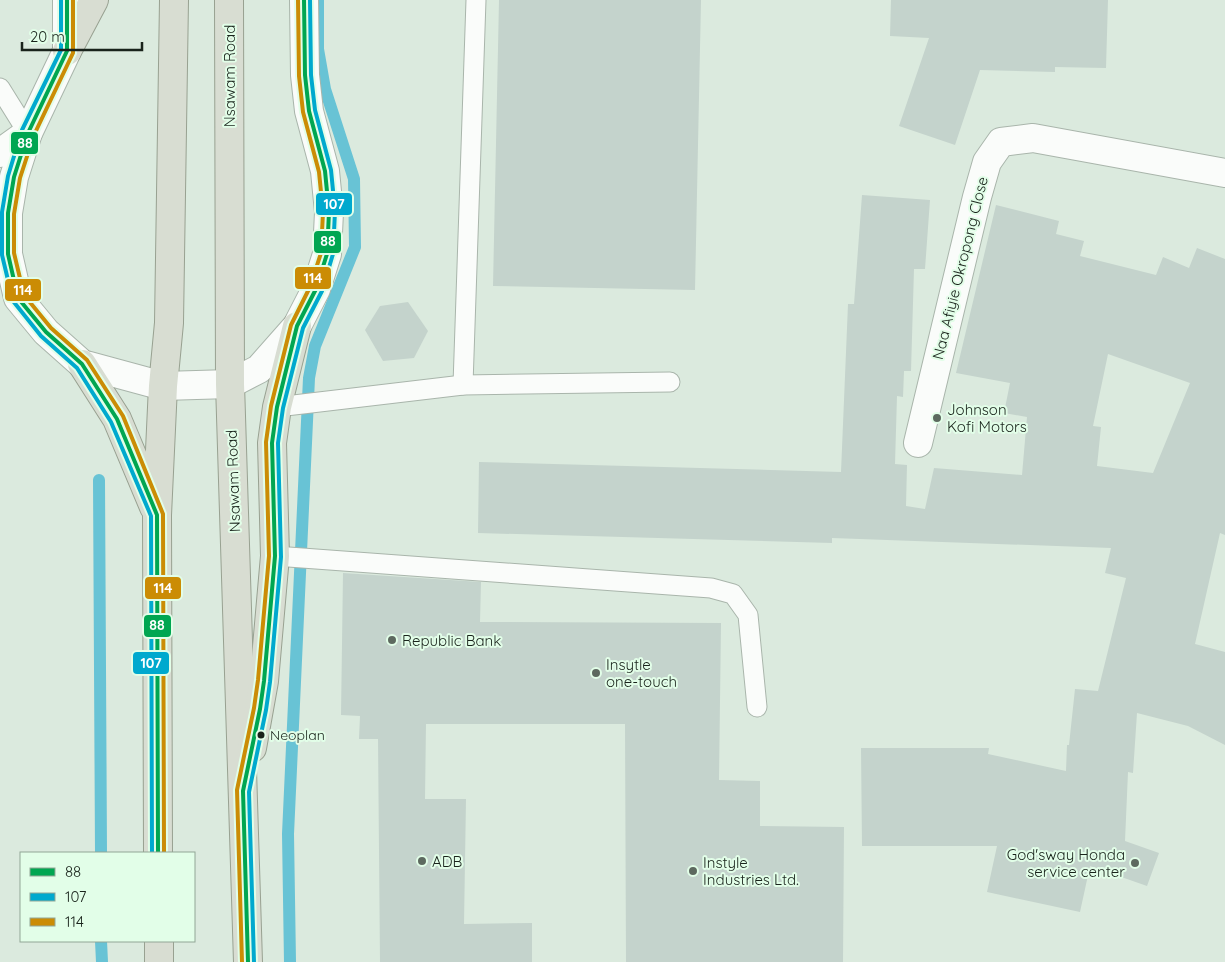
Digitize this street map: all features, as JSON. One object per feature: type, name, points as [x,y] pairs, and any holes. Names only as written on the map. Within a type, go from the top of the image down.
[{"type":"highway","points":[[67,51],[94,0]]},
{"type":"highway","points":[[158,852],[157,515],[163,386],[169,323],[174,0]]},
{"type":"highway","name":"Nsawam Road","points":[[229,0],[230,384],[248,962]]},
{"type":"highway","points":[[243,791],[264,681],[275,556],[272,443],[276,407],[297,326]]},
{"type":"highway","points":[[82,364],[117,419],[157,515]]},
{"type":"highway","points":[[159,942],[159,962]]},
{"type":"main road","points":[[67,0],[67,51],[28,133],[14,177],[8,213],[9,295],[82,364],[163,386],[230,384],[258,368],[297,326],[316,289],[326,254],[329,212],[325,171],[309,111],[305,75],[304,0]]},
{"type":"main road","points":[[0,153],[28,133]]},
{"type":"main road","name":"Naa Afiyie Okropong Close","points":[[918,443],[977,197],[987,162],[1001,142],[1033,138],[1225,173]]},
{"type":"lane","points":[[463,385],[476,0]]},
{"type":"lane","points":[[0,88],[28,133]]},
{"type":"lane","points":[[276,407],[463,385],[670,382]]},
{"type":"lane","points":[[275,556],[712,588],[733,594],[748,615],[757,707]]},
{"type":"building","points":[[499,0],[701,0],[695,290],[493,286]]},
{"type":"building","points":[[891,0],[1108,0],[1106,68],[1055,67],[1055,72],[980,70],[955,145],[899,126],[929,38],[890,36]]},
{"type":"building","points":[[862,195],[930,200],[925,269],[914,269],[911,371],[904,371],[903,397],[897,396],[895,464],[907,465],[906,506],[925,509],[934,468],[1022,475],[1027,417],[1004,413],[1010,383],[956,373],[996,205],[1059,221],[1056,234],[1084,241],[1080,256],[1156,275],[1163,257],[1189,268],[1197,248],[1225,259],[1225,535],[1220,533],[1195,644],[1225,652],[1225,745],[1188,726],[1137,713],[1133,773],[1128,772],[1125,841],[1159,853],[1147,886],[1090,866],[1080,912],[987,892],[997,846],[862,846],[861,748],[989,748],[988,754],[1066,771],[1067,745],[1069,745],[1075,689],[1098,691],[1126,578],[1105,573],[1111,548],[832,538],[832,543],[478,533],[479,462],[841,472],[848,304],[854,304]],"holes":[[[1108,354],[1190,383],[1153,473],[1097,466],[1101,427],[1093,426]]]},
{"type":"building","points":[[408,302],[428,331],[414,358],[383,361],[365,330],[380,306]]},
{"type":"building","points":[[343,573],[481,582],[480,622],[721,623],[719,780],[760,781],[760,826],[844,827],[843,962],[626,962],[625,724],[426,724],[425,799],[466,799],[464,924],[532,923],[532,962],[380,962],[378,739],[359,739],[360,716],[341,715]]},
{"type":"waterway","points":[[290,962],[288,834],[309,378],[315,346],[355,247],[354,179],[325,89],[318,49],[318,0]]},
{"type":"waterway","points":[[99,480],[101,852]]},
{"type":"waterway","points":[[101,942],[102,962]]},
{"type":"transit line","name":"107","points":[[61,0],[61,50],[22,130],[8,176],[2,212],[2,255],[13,301],[41,336],[77,368],[111,422],[151,516],[152,852]]},
{"type":"transit line","name":"88","points":[[67,0],[67,51],[28,133],[14,177],[8,213],[8,254],[18,298],[46,332],[82,364],[117,419],[157,515],[158,852]]},
{"type":"transit line","name":"114","points":[[73,0],[73,53],[34,135],[20,178],[14,214],[14,253],[24,295],[51,328],[87,360],[123,416],[163,514],[164,852]]},
{"type":"transit line","name":"114","points":[[242,962],[237,790],[258,680],[269,556],[266,442],[271,406],[291,325],[310,287],[321,253],[323,212],[319,172],[303,112],[299,76],[298,0]]},
{"type":"transit line","name":"88","points":[[248,962],[243,791],[264,681],[275,556],[272,443],[277,407],[297,326],[316,289],[327,254],[329,212],[325,171],[309,111],[305,75],[304,0]]},
{"type":"transit line","name":"107","points":[[254,962],[249,792],[270,682],[281,557],[278,443],[283,408],[303,328],[322,291],[333,254],[335,211],[331,170],[315,110],[311,75],[310,0]]},
{"type":"place","name":"Johnson Kofi Motors","points":[[937,418]]},
{"type":"place","name":"Republic Bank","points":[[392,640]]},
{"type":"place","name":"Insytle one-touch","points":[[596,673]]},
{"type":"place","name":"Neoplan","points":[[261,735]]},
{"type":"place","name":"ADB","points":[[422,861]]},
{"type":"place","name":"God'sway Honda service center","points":[[1135,863]]},
{"type":"place","name":"Instyle Industries Ltd.","points":[[693,871]]}]
